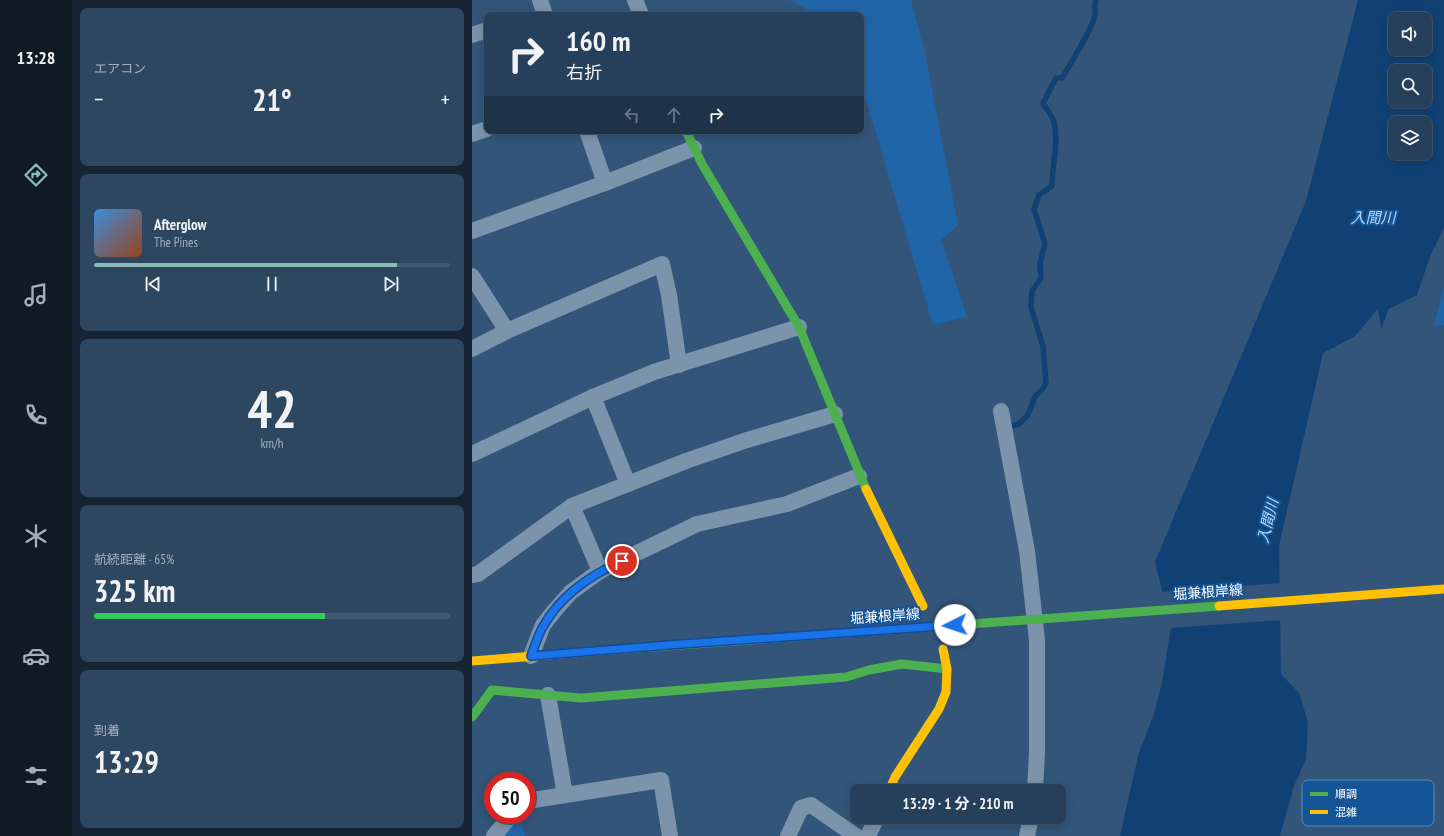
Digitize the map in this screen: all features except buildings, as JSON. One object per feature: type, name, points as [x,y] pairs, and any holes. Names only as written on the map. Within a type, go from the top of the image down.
[{"type":"street","points":[[635,0],[640,12]]},
{"type":"street","points":[[472,35],[484,31]]},
{"type":"street","points":[[472,134],[484,130]]},
{"type":"street","points":[[588,134],[605,183]]},
{"type":"street","points":[[687,134],[694,148],[799,328],[859,476],[923,606]]},
{"type":"street","points":[[472,231],[605,183],[694,148]]},
{"type":"street","points":[[472,349],[507,331],[662,264],[669,295],[679,364]]},
{"type":"street","points":[[472,276],[507,331]]},
{"type":"street","points":[[472,454],[593,396],[654,372],[799,328]]},
{"type":"street","points":[[593,396],[628,484]]},
{"type":"street","points":[[1001,411],[1027,551],[1037,640],[1037,752],[1035,784]]},
{"type":"street","points":[[472,575],[478,574],[572,506],[747,440],[835,414]]},
{"type":"street","points":[[531,656],[543,625],[555,610],[571,592],[600,571],[697,524],[787,504],[859,476]]},
{"type":"street","points":[[572,506],[600,571]]},
{"type":"street","name":"堀兼根岸線","points":[[472,661],[682,644],[1444,589]]},
{"type":"street","points":[[892,784],[939,709],[946,692],[947,669],[943,649]]},
{"type":"street","points":[[472,717],[492,690],[581,698],[846,677],[869,670],[902,664],[947,669]]},
{"type":"street","points":[[548,695],[564,795]]},
{"type":"street","points":[[536,800],[661,780],[670,836]]},
{"type":"street","points":[[788,836],[802,808],[811,805],[856,836]]},
{"type":"street","points":[[494,836],[504,824]]},
{"type":"street","points":[[868,836],[874,824]]},
{"type":"street","points":[[1028,836],[1030,824]]},
{"type":"shaded area","points":[[791,0],[911,0],[925,53],[958,225],[941,240],[967,316],[933,325],[867,103],[864,100],[864,12],[811,12]]},
{"type":"shaded area","points":[[1444,286],[1444,325],[1434,325]]},
{"type":"shaded area","points":[[513,824],[522,824],[525,836],[503,836]]},
{"type":"water","name":"入間川","points":[[1358,0],[1444,0],[1444,228],[1430,257],[1417,295],[1389,309],[1381,329],[1378,309],[1354,337],[1323,353],[1279,546],[1281,674],[1299,693],[1308,722],[1306,759],[1294,786],[1280,836],[1120,836],[1139,752],[1153,717],[1162,683],[1171,627],[1155,562],[1306,201]]},
{"type":"pier","points":[[1282,583],[1283,620],[1169,628],[1160,592]]},
{"type":"waterway","points":[[1008,427],[1019,424],[1027,416],[1036,395],[1042,390],[1046,383],[1043,346],[1031,307],[1032,291],[1041,278],[1040,263],[1045,244],[1034,209],[1039,195],[1052,186],[1056,146],[1053,120],[1043,103],[1056,78],[1062,78],[1086,38],[1095,15],[1096,0]]},
{"type":"traffic: fast","points":[[687,134],[702,164],[799,327],[866,489]]},
{"type":"traffic: fast","points":[[970,624],[1219,606]]},
{"type":"traffic: fast","points":[[597,651],[970,624]]},
{"type":"traffic: fast","points":[[472,717],[492,690],[581,698],[846,677],[869,670],[902,664],[947,669]]},
{"type":"traffic: slow","points":[[866,489],[923,606]]},
{"type":"traffic: slow","points":[[1219,606],[1444,589]]},
{"type":"traffic: slow","points":[[892,784],[939,709],[946,692],[947,669],[943,649]]},
{"type":"traffic: slow","points":[[472,661],[597,651]]},
{"type":"route","points":[[622,561],[600,571],[571,592],[543,625],[531,656],[955,625]]}]
